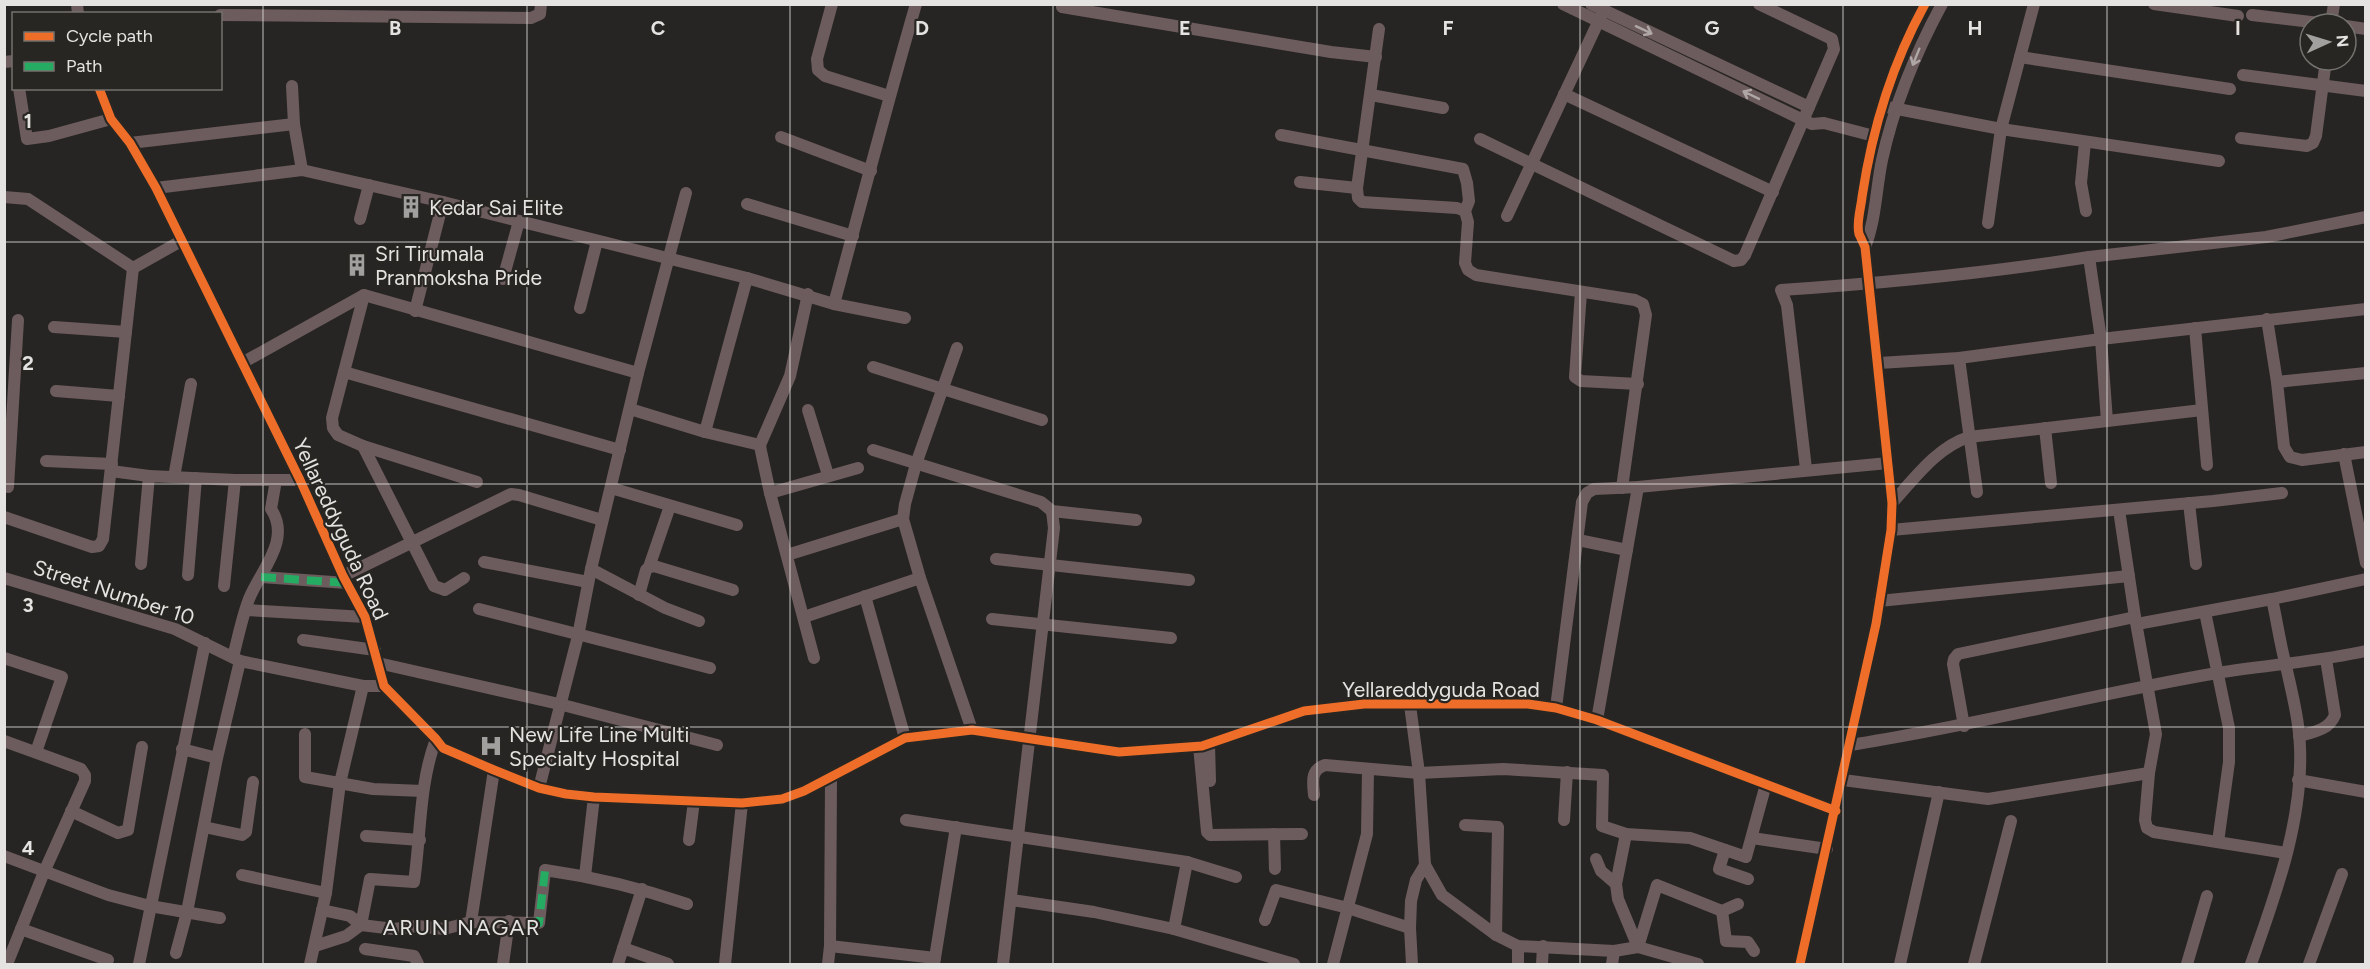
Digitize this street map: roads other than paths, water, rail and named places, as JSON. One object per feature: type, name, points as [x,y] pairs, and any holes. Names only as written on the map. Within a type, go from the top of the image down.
[{"type":"street","points":[[222,15],[531,18],[540,14],[541,4]]},
{"type":"street","points":[[832,4],[817,59],[818,70],[825,76],[889,96]]},
{"type":"street","points":[[834,304],[916,4]]},
{"type":"street","points":[[1063,4],[1062,7],[1264,41],[1376,57]]},
{"type":"street","points":[[1563,4],[1603,12],[1809,108],[1818,114],[1824,123]]},
{"type":"street","points":[[1592,4],[1803,120],[1812,124],[1824,123],[1874,136]]},
{"type":"street","points":[[1480,139],[1734,261],[1741,260],[1773,192],[1834,49],[1832,39],[1759,4]]},
{"type":"street","points":[[1800,964],[1843,780],[1891,530],[1892,503],[1879,363],[1865,247],[1858,232],[1859,222],[1866,172],[1882,106],[1901,54],[1925,4]]},
{"type":"street","points":[[1865,247],[1871,231],[1881,162],[1896,109],[1921,43],[1942,4]]},
{"type":"street","points":[[1988,223],[2001,129],[2034,4]]},
{"type":"street","points":[[2154,4],[2238,16]]},
{"type":"street","points":[[1507,216],[1603,12]]},
{"type":"street","points":[[2252,15],[2298,20]]},
{"type":"street","points":[[1379,29],[1357,188],[1358,198],[1362,202],[1457,208],[1465,212]]},
{"type":"street","points":[[2020,57],[2229,88]]},
{"type":"street","points":[[2241,138],[2307,146],[2313,143],[2316,136],[2325,72]]},
{"type":"street","points":[[2243,75],[2366,91]]},
{"type":"street","points":[[292,86],[294,124],[302,170]]},
{"type":"street","points":[[19,90],[27,139],[49,136],[111,119]]},
{"type":"street","name":"Yellareddyguda Road","points":[[100,90],[111,119],[130,143],[156,188],[300,480],[345,580],[365,617],[384,686],[443,748],[494,770],[539,788],[594,797],[742,803],[782,800],[826,781],[864,758],[905,738],[972,730],[1119,752],[1204,745],[1304,711],[1364,704],[1528,704],[1556,708],[1597,720],[1836,811]]},
{"type":"street","points":[[1564,94],[1773,192]]},
{"type":"street","points":[[1371,95],[1443,108]]},
{"type":"street","points":[[1882,106],[2001,129],[2219,160]]},
{"type":"street","points":[[130,143],[294,124]]},
{"type":"street","points":[[1281,135],[1463,170],[1469,201],[1465,212],[1468,222],[1465,263],[1468,270],[1476,274],[1635,300],[1643,304],[1646,315],[1622,488]]},
{"type":"street","points":[[781,137],[871,171]]},
{"type":"street","points":[[2085,142],[2081,183],[2086,211]]},
{"type":"street","points":[[156,188],[302,170],[442,202],[747,278],[808,294],[834,304],[905,318]]},
{"type":"street","points":[[1300,182],[1357,188]]},
{"type":"street","points":[[360,219],[369,185]]},
{"type":"street","points":[[539,788],[578,636],[602,520],[612,488],[638,373],[686,193]]},
{"type":"street","points":[[4,197],[28,199],[133,268]]},
{"type":"street","points":[[415,311],[442,202]]},
{"type":"street","points":[[747,204],[853,236]]},
{"type":"street","points":[[1806,469],[1787,305],[1781,290],[1869,284],[2043,264],[2089,256],[2266,237],[2366,217]]},
{"type":"street","points":[[503,279],[519,221]]},
{"type":"street","points":[[133,268],[181,241]]},
{"type":"street","points":[[580,308],[597,241]]},
{"type":"street","points":[[2089,256],[2101,339],[2107,421]]},
{"type":"street","points":[[4,517],[92,547],[99,546],[103,539],[133,268]]},
{"type":"street","points":[[705,432],[747,278]]},
{"type":"street","points":[[1581,292],[1575,377],[1581,381],[1638,384]]},
{"type":"street","points":[[808,294],[790,376],[761,452],[814,658]]},
{"type":"street","points":[[242,363],[364,295],[638,373]]},
{"type":"street","points":[[364,295],[332,418],[333,428],[338,435],[363,446],[477,482]]},
{"type":"street","points":[[1879,363],[1959,358],[2267,319],[2366,309]]},
{"type":"street","points":[[2267,319],[2284,447],[2290,456],[2302,460],[2366,452]]},
{"type":"street","points":[[8,487],[8,450],[18,347],[18,320]]},
{"type":"street","points":[[54,327],[126,332]]},
{"type":"street","points":[[2195,328],[2207,465]]},
{"type":"street","points":[[4,347],[18,347]]},
{"type":"street","points":[[957,348],[916,464],[903,519],[920,578],[972,730]]},
{"type":"street","points":[[1959,358],[1977,492]]},
{"type":"street","points":[[873,368],[1042,420]]},
{"type":"street","points":[[344,372],[620,450]]},
{"type":"street","points":[[2277,382],[2366,373]]},
{"type":"street","points":[[174,477],[191,384]]},
{"type":"street","points":[[57,391],[119,396]]},
{"type":"street","points":[[630,409],[761,452]]},
{"type":"street","points":[[808,410],[828,475]]},
{"type":"street","points":[[1892,503],[1931,461],[1958,441],[1969,437],[2202,410]]},
{"type":"street","points":[[2045,428],[2051,483]]},
{"type":"street","points":[[363,446],[434,586],[445,590],[464,578]]},
{"type":"street","points":[[873,450],[1041,502],[1052,511],[1136,520]]},
{"type":"street","points":[[2344,454],[2366,563]]},
{"type":"street","points":[[46,461],[111,467],[149,476],[300,480]]},
{"type":"street","points":[[1556,708],[1582,502],[1587,493],[1594,489],[1638,487],[1806,469],[1888,463]]},
{"type":"street","points":[[770,493],[858,468]]},
{"type":"street","points":[[141,564],[149,476]]},
{"type":"street","points":[[188,575],[196,478]]},
{"type":"street","points":[[224,586],[235,480]]},
{"type":"street","points":[[176,953],[187,912],[246,610],[274,552],[278,530],[276,516],[271,509],[276,480]]},
{"type":"street","points":[[1597,720],[1638,487]]},
{"type":"street","points":[[612,488],[737,525]]},
{"type":"street","points":[[1891,530],[2119,510],[2282,492]]},
{"type":"street","points":[[261,577],[345,580],[411,543],[511,494],[602,520]]},
{"type":"street","points":[[2189,503],[2196,564]]},
{"type":"street","points":[[639,595],[670,506]]},
{"type":"street","points":[[2119,510],[2156,735],[2149,773],[2145,820],[2147,828],[2154,832],[2286,853]]},
{"type":"street","points":[[1004,964],[1054,528],[1052,511]]},
{"type":"street","points":[[787,555],[903,519]]},
{"type":"street","points":[[1578,540],[1627,550]]},
{"type":"street","points":[[996,559],[1189,579]]},
{"type":"street","points":[[484,562],[588,582]]},
{"type":"street","points":[[649,567],[654,566],[733,590]]},
{"type":"street","points":[[591,569],[639,595],[699,621]]},
{"type":"street","points":[[1879,601],[2129,576]]},
{"type":"street","name":"Street Number 10","points":[[4,578],[175,629],[236,659],[363,686],[384,686]]},
{"type":"street","points":[[804,617],[920,578]]},
{"type":"street","points":[[1964,726],[1953,664],[1958,654],[2136,620],[2205,612],[2366,579]]},
{"type":"street","points":[[865,596],[905,738]]},
{"type":"street","points":[[2251,964],[2273,902],[2293,826],[2298,780],[2299,736],[2292,688],[2272,599]]},
{"type":"street","points":[[479,609],[710,668]]},
{"type":"street","points":[[246,610],[365,617]]},
{"type":"street","points":[[2205,612],[2229,728],[2229,762],[2218,842]]},
{"type":"street","points":[[992,619],[1171,638]]},
{"type":"street","points":[[303,640],[375,650]]},
{"type":"street","points":[[139,964],[204,644]]},
{"type":"street","points":[[1850,745],[1964,726],[2218,673],[2326,659],[2366,651]]},
{"type":"street","points":[[4,658],[62,677],[36,752]]},
{"type":"street","points":[[2299,736],[2325,728],[2332,722],[2334,715],[2326,659]]},
{"type":"street","points":[[378,663],[559,704],[717,745]]},
{"type":"street","points":[[310,964],[326,893],[340,783],[363,686]]},
{"type":"street","points":[[1410,705],[1419,773],[1425,865],[1442,895],[1496,935],[1518,946],[1614,951],[1638,947],[1698,964]]},
{"type":"street","points":[[305,734],[305,777],[373,789],[423,791]]},
{"type":"street","points":[[315,946],[346,936],[361,925],[370,879],[414,882],[420,840],[423,791],[428,760],[436,739]]},
{"type":"street","points":[[1204,745],[1210,787],[1206,798],[1207,832],[1210,835],[1302,834]]},
{"type":"street","points":[[6,746],[36,752],[81,769],[85,775],[85,781],[44,872],[7,964]]},
{"type":"street","points":[[71,811],[118,833],[128,830],[142,747]]},
{"type":"street","points":[[182,749],[218,758]]},
{"type":"street","points":[[1314,795],[1313,774],[1317,768],[1325,765],[1419,773],[1503,769],[1603,775],[1602,826],[1626,834],[1690,838],[1746,857],[1767,784]]},
{"type":"street","points":[[471,922],[494,770]]},
{"type":"street","points":[[1333,964],[1367,834],[1368,770]]},
{"type":"street","points":[[1564,820],[1567,772]]},
{"type":"street","points":[[1843,780],[1989,799],[2149,773]]},
{"type":"street","points":[[2298,780],[2366,792]]},
{"type":"street","points":[[826,781],[830,946],[828,964]]},
{"type":"street","points":[[204,827],[242,836],[246,832],[254,782]]},
{"type":"street","points":[[1900,964],[1939,792]]},
{"type":"street","points":[[585,876],[594,797]]},
{"type":"street","points":[[689,840],[694,801]]},
{"type":"street","points":[[724,964],[742,803]]},
{"type":"street","points":[[906,820],[1186,862],[1236,877]]},
{"type":"street","points":[[1974,964],[2011,821]]},
{"type":"street","points":[[1465,825],[1498,827],[1496,935]]},
{"type":"street","points":[[830,946],[935,961],[956,827]]},
{"type":"street","points":[[1274,834],[1275,869]]},
{"type":"street","points":[[1626,834],[1616,884],[1618,899],[1638,947]]},
{"type":"street","points":[[366,836],[420,840]]},
{"type":"street","points":[[1752,838],[1827,849]]},
{"type":"street","points":[[1725,850],[1719,869],[1748,879]]},
{"type":"street","points":[[4,856],[108,895],[150,906],[220,918]]},
{"type":"street","points":[[1596,860],[1601,871],[1616,884]]},
{"type":"street","points":[[1174,929],[1186,862]]},
{"type":"street","points":[[1412,964],[1411,901],[1416,880],[1425,865]]},
{"type":"street","points":[[322,910],[350,916],[361,925],[394,929],[418,926],[444,929],[471,922],[539,923],[545,870],[585,876],[642,889],[687,904]]},
{"type":"street","points":[[2309,964],[2342,874]]},
{"type":"street","points":[[242,875],[326,893]]},
{"type":"street","points":[[1638,947],[1657,885],[1722,911],[1738,904]]},
{"type":"street","points":[[618,964],[642,889]]},
{"type":"street","points":[[1265,920],[1276,890],[1348,908],[1410,928]]},
{"type":"street","points":[[2187,964],[2207,896]]},
{"type":"street","points":[[1012,900],[1094,912],[1174,929],[1294,964]]},
{"type":"street","points":[[1722,911],[1726,941],[1748,942],[1754,951]]},
{"type":"street","points":[[503,964],[509,921]]},
{"type":"street","points":[[21,929],[108,960]]},
{"type":"street","points":[[1518,946],[1518,964]]},
{"type":"street","points":[[1542,964],[1543,946]]},
{"type":"street","points":[[623,948],[668,964]]},
{"type":"street","points":[[365,949],[414,956],[418,964]]},
{"type":"street","points":[[1612,964],[1614,951]]},
{"type":"place","name":"Kedar Sai Elite","points":[[411,207]]},
{"type":"place","name":"Sri Tirumala Pranmoksha Pride","points":[[357,265]]},
{"type":"place","name":"New Life Line Multi Specialty Hospital","points":[[491,746]]},
{"type":"district","name":"ARUN NAGAR","points":[[462,927]]}]
